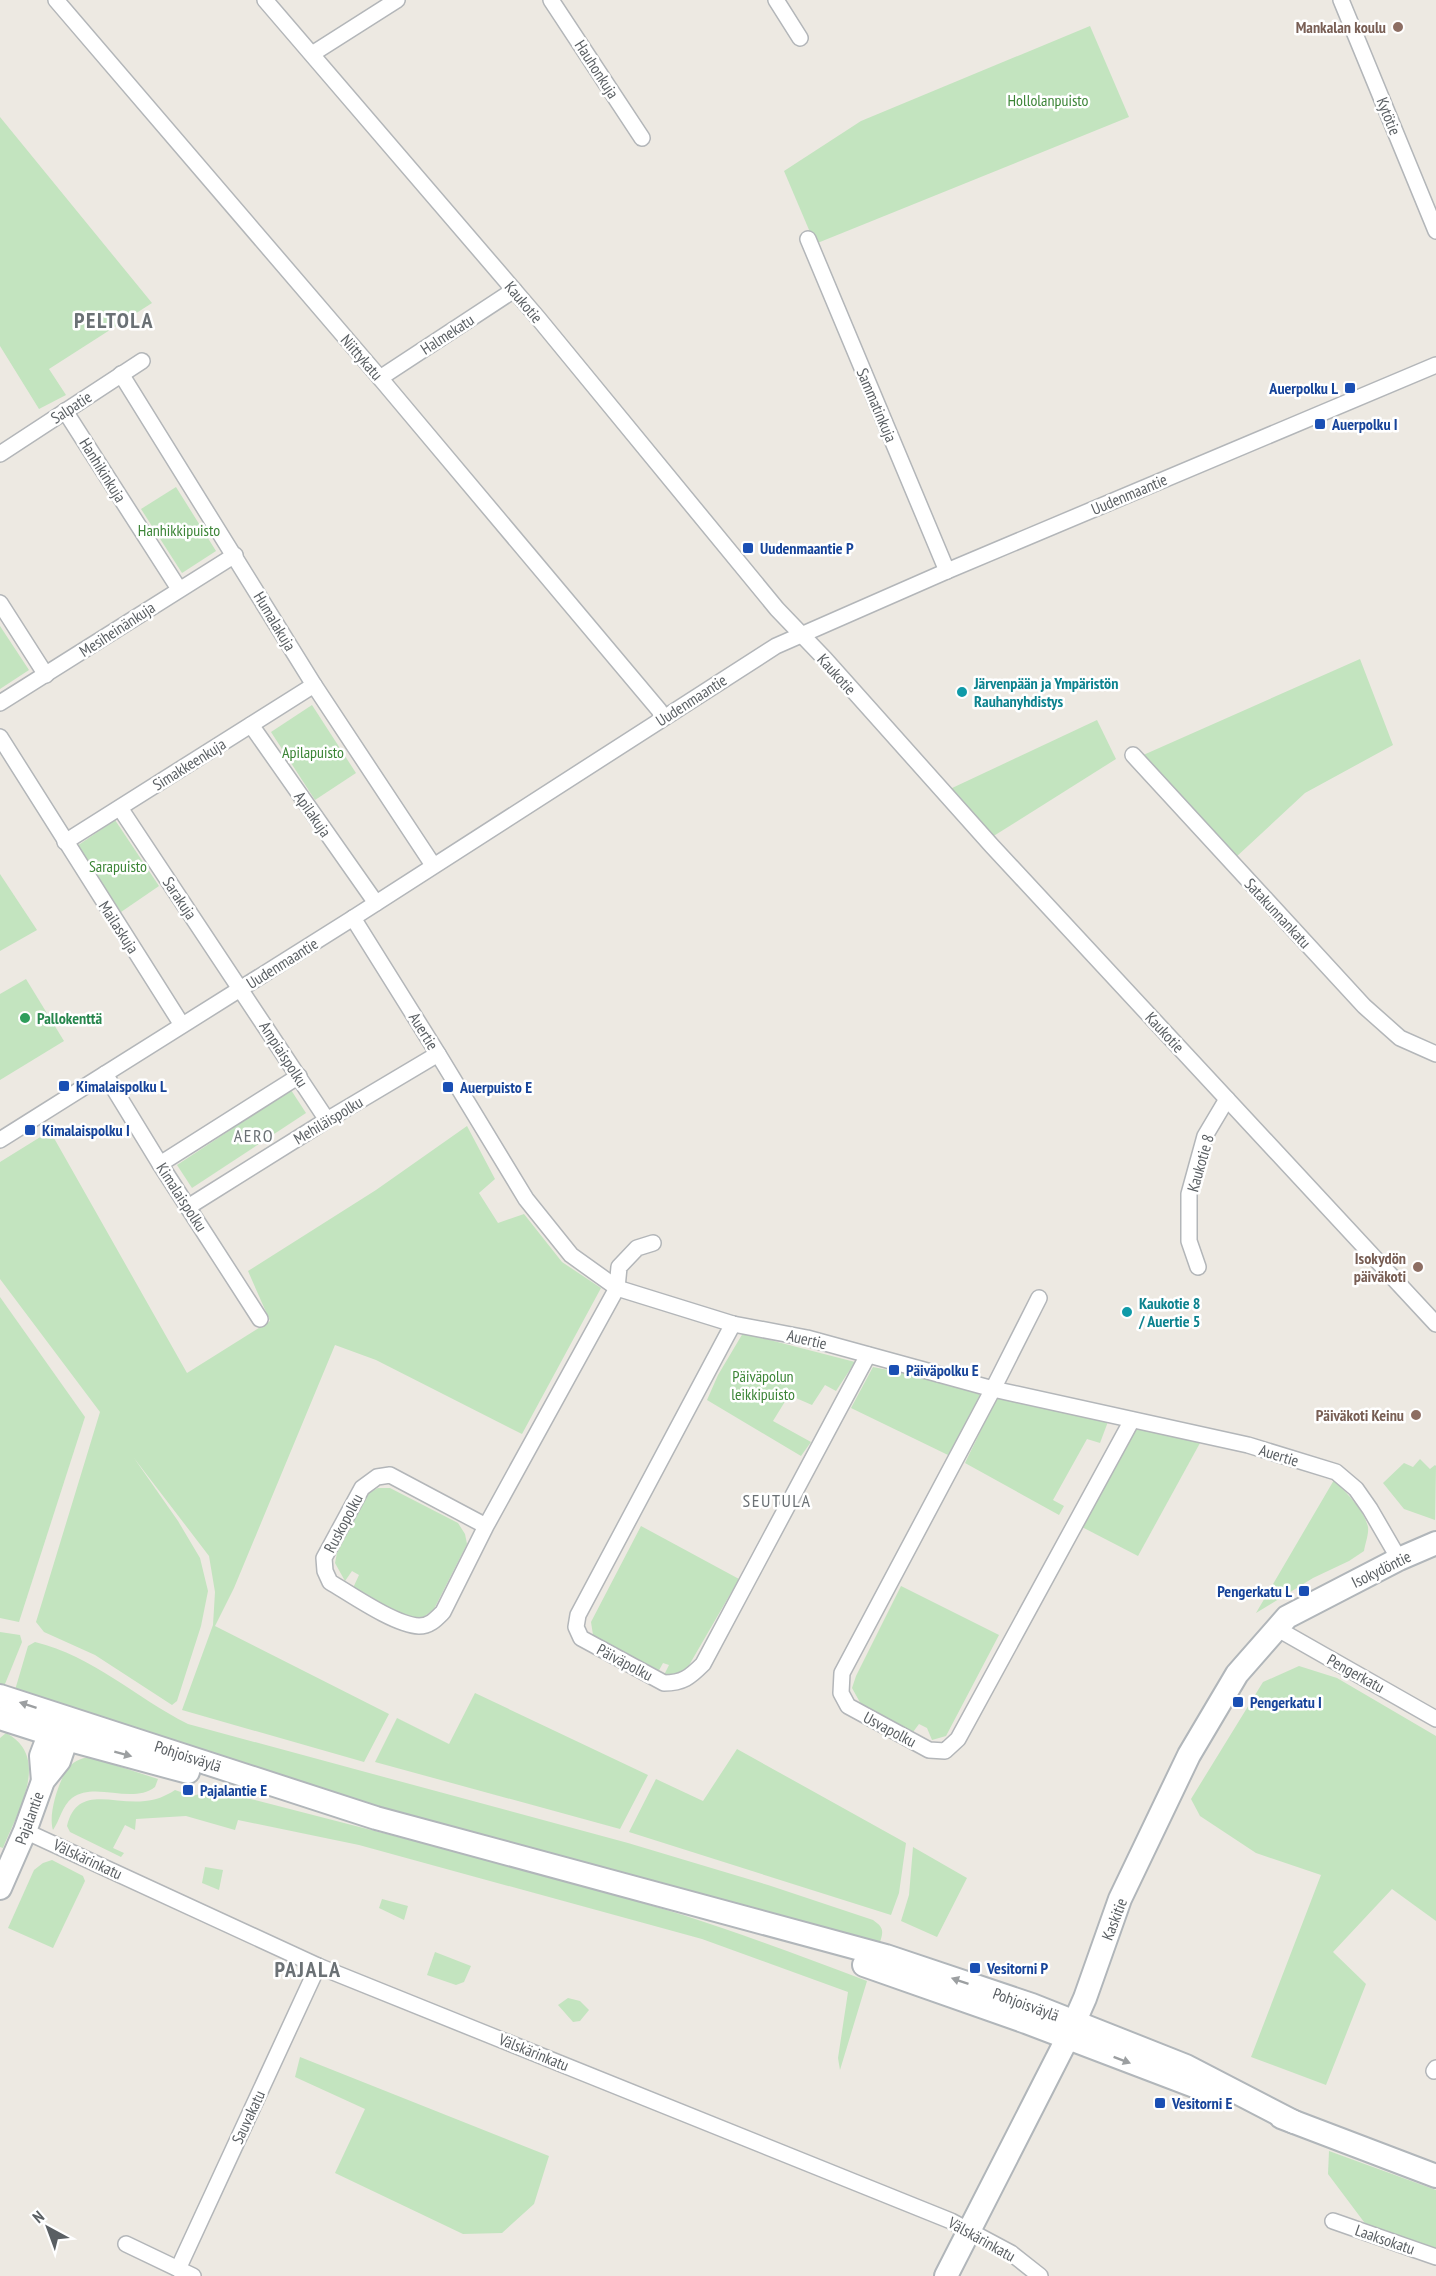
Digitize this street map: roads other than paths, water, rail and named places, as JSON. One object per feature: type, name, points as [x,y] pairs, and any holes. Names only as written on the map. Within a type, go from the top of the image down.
[{"type":"main road","name":"Isokydöntie","points":[[1326,1596],[1436,1543]]},
{"type":"main road","name":"Kaskitie","points":[[946,2276],[1071,2031],[1120,1899],[1189,1755],[1236,1674],[1287,1617],[1326,1596]]},
{"type":"main road","name":"Pohjoisväylä","points":[[0,1696],[61,1726],[295,1801],[376,1818],[886,1956],[1032,2005],[1071,2031],[1186,2066],[1294,2122],[1436,2176]]},
{"type":"main road","name":"Pohjoisväylä","points":[[0,1718],[61,1726]]},
{"type":"main road","name":"Pajalantie","points":[[0,1888],[25,1831],[43,1781],[41,1756],[61,1726]]},
{"type":"street","name":"Niittykatu","points":[[56,0],[380,378],[663,718]]},
{"type":"street","name":"Kaukotie","points":[[265,0],[514,290],[777,609],[992,846],[1436,1324]]},
{"type":"street","points":[[312,54],[397,0]]},
{"type":"street","name":"Hauhonkuja","points":[[551,0],[642,138]]},
{"type":"street","points":[[776,0],[800,38]]},
{"type":"street","name":"Kytötie","points":[[1341,0],[1436,231]]},
{"type":"street","name":"Sammatinkuja","points":[[807,239],[947,571]]},
{"type":"street","name":"Halmekatu","points":[[380,378],[514,290]]},
{"type":"street","name":"Salpatie","points":[[0,454],[142,361]]},
{"type":"street","name":"Uudenmaantie","points":[[0,1140],[353,918],[776,646],[947,571],[1436,365]]},
{"type":"street","name":"Humalakuja","points":[[121,374],[314,685],[434,865]]},
{"type":"street","name":"Hanhikinkuja","points":[[65,411],[179,589]]},
{"type":"street","name":"Mesiheinänkuja","points":[[0,703],[235,555]]},
{"type":"street","points":[[0,603],[46,675]]},
{"type":"street","name":"Simakkeenkuja","points":[[65,842],[314,685]]},
{"type":"street","name":"Apilakuja","points":[[251,725],[376,903]]},
{"type":"street","name":"Mailaskuja","points":[[0,737],[182,1025]]},
{"type":"street","name":"Satakunnankatu","points":[[1133,755],[1364,1006],[1400,1038],[1436,1054]]},
{"type":"street","name":"Sarakuja","points":[[120,808],[241,988]]},
{"type":"street","name":"Auertie","points":[[353,918],[526,1199],[571,1255],[617,1288],[733,1324],[807,1338],[993,1389],[1248,1445],[1336,1472],[1356,1489],[1399,1559]]},
{"type":"street","name":"Ampiaispolku","points":[[241,988],[327,1120]]},
{"type":"street","name":"Mehiläispolku","points":[[188,1207],[438,1054]]},
{"type":"street","name":"Kimalaispolku","points":[[105,1074],[260,1319]]},
{"type":"street","points":[[160,1164],[299,1076]]},
{"type":"street","name":"Kaukotie 8","points":[[1198,1267],[1190,1241],[1189,1194],[1205,1136],[1227,1099]]},
{"type":"street","name":"Ruskopolku","points":[[486,1526],[390,1475],[377,1477],[362,1488],[324,1558],[325,1571],[330,1582],[400,1621],[420,1626],[432,1623],[442,1612],[486,1526],[617,1288],[619,1267],[638,1248],[653,1243]]},
{"type":"street","name":"Usvapolku","points":[[1039,1298],[842,1673],[841,1693],[848,1706],[929,1750],[945,1751],[958,1739],[1132,1420]]},
{"type":"street","name":"Päiväpolku","points":[[733,1324],[578,1615],[576,1627],[580,1638],[664,1683],[677,1683],[690,1678],[703,1664],[868,1355]]},
{"type":"street","name":"Pengerkatu","points":[[1276,1628],[1436,1719]]},
{"type":"street","name":"Välskärinkatu","points":[[25,1831],[318,1966],[813,2164],[970,2230],[1011,2253],[1040,2276]]},
{"type":"street","name":"Sauvakatu","points":[[178,2269],[318,1966]]},
{"type":"street","name":"Laaksokatu","points":[[1333,2221],[1436,2257]]},
{"type":"street","points":[[126,2244],[194,2276]]},
{"type":"place","name":"Mankalan koulu","points":[[1398,27]]},
{"type":"place","name":"Auerpolku L","points":[[1350,388]]},
{"type":"place","name":"Auerpolku I","points":[[1320,424]]},
{"type":"place","name":"Uudenmaantie P","points":[[748,548]]},
{"type":"place","name":"Järvenpään ja Ympäristön Rauhanyhdistys","points":[[962,692]]},
{"type":"place","name":"Pallokenttä","points":[[25,1018]]},
{"type":"place","name":"Kimalaispolku L","points":[[64,1086]]},
{"type":"place","name":"Auerpuisto E","points":[[448,1087]]},
{"type":"place","name":"Kimalaispolku I","points":[[30,1130]]},
{"type":"place","name":"Isokydön päiväkoti","points":[[1418,1267]]},
{"type":"place","name":"Kaukotie 8 / Auertie 5","points":[[1127,1312]]},
{"type":"place","name":"Päiväpolku E","points":[[894,1370]]},
{"type":"place","name":"Päiväkoti Keinu","points":[[1416,1415]]},
{"type":"place","name":"Pengerkatu L","points":[[1304,1591]]},
{"type":"place","name":"Pengerkatu I","points":[[1238,1702]]},
{"type":"place","name":"Pajalantie E","points":[[188,1790]]},
{"type":"place","name":"Vesitorni P","points":[[975,1968]]},
{"type":"place","name":"Vesitorni E","points":[[1160,2103]]},
{"type":"district","name":"PELTOLA","points":[[114,320]]},
{"type":"district","name":"AERO","points":[[254,1135]]},
{"type":"district","name":"SEUTULA","points":[[777,1500]]},
{"type":"district","name":"PAJALA","points":[[308,1969]]},
{"type":"park label","name":"Hollolanpuisto","points":[[1048,100]]},
{"type":"park label","name":"Hanhikkipuisto","points":[[179,530]]},
{"type":"park label","name":"Apilapuisto","points":[[313,752]]},
{"type":"park label","name":"Sarapuisto","points":[[118,866]]},
{"type":"park label","name":"Päiväpolun leikkipuisto","points":[[763,1385]]}]
